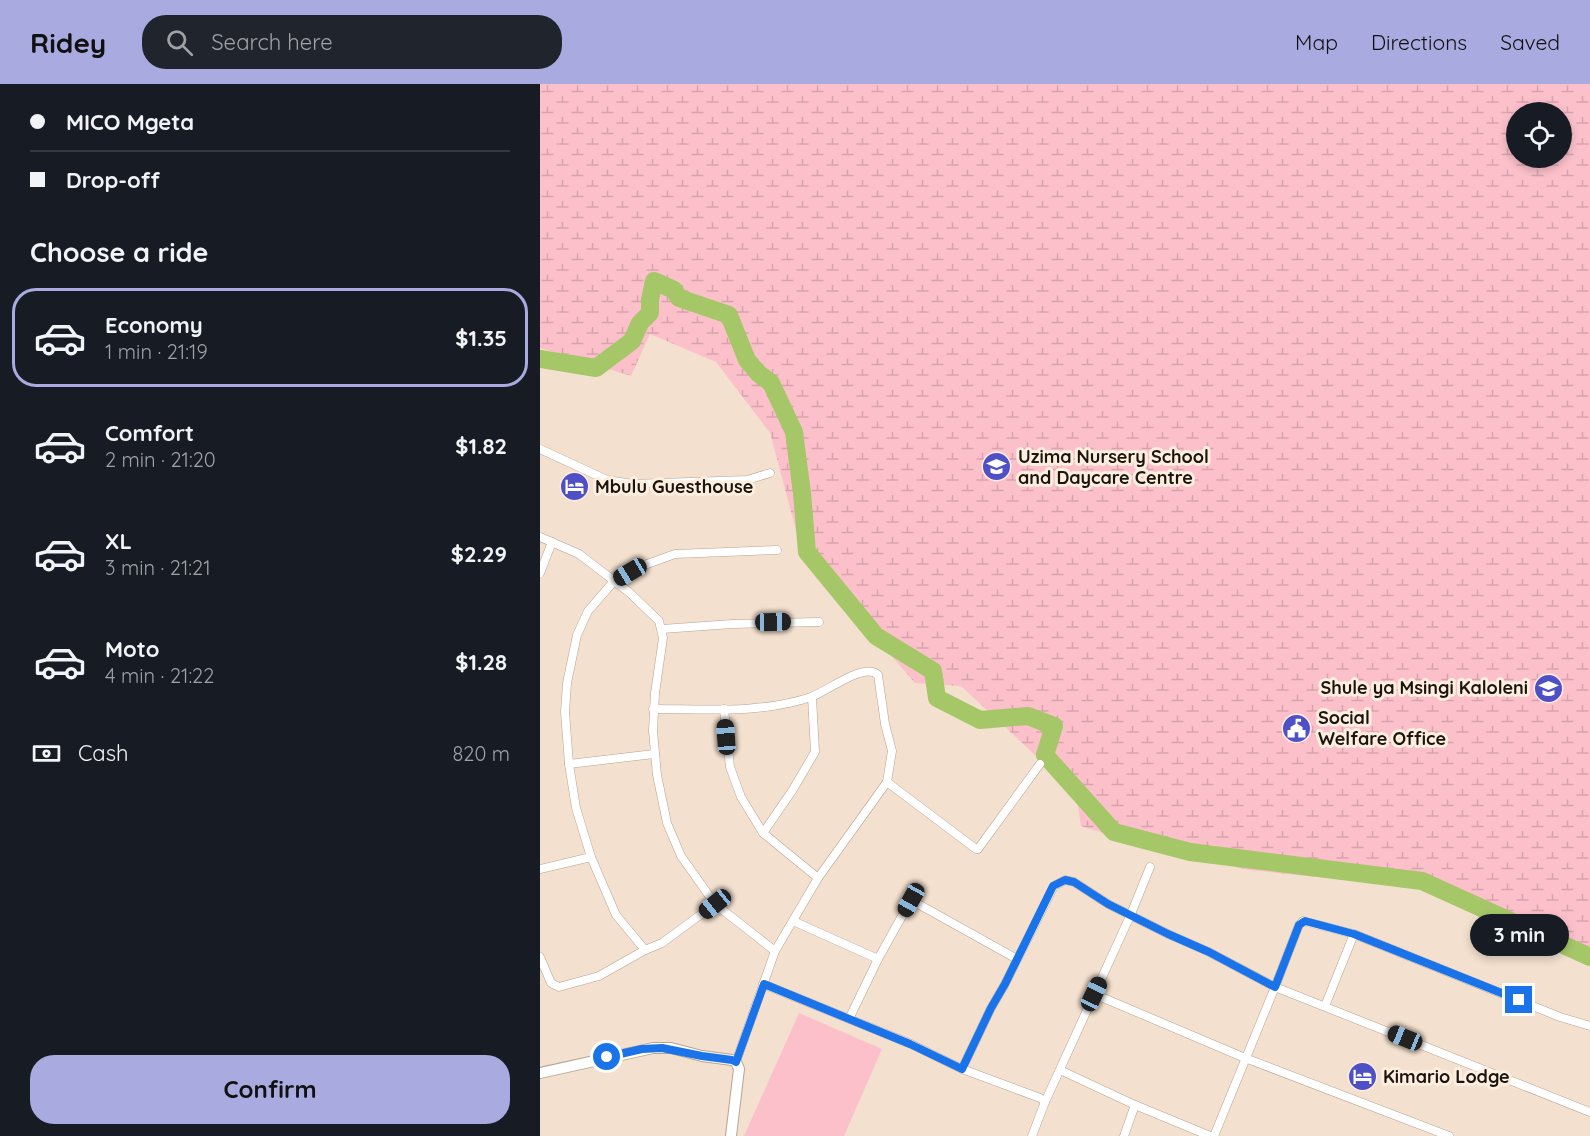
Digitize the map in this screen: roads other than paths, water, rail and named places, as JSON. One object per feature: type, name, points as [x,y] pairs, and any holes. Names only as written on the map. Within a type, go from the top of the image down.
[{"type":"street","points":[[540,449],[607,480],[633,484],[747,480],[770,473]]},
{"type":"street","points":[[540,537],[579,554],[615,580],[655,617],[662,629],[662,650],[653,709],[654,754],[662,802],[674,840],[690,870],[715,904],[775,951]]},
{"type":"street","points":[[540,573],[552,542]]},
{"type":"street","points":[[645,950],[616,915],[591,857],[576,808],[569,764],[565,712],[567,683],[577,635],[588,611],[615,580],[639,567],[675,554],[777,550]]},
{"type":"street","points":[[662,629],[732,624],[819,622]]},
{"type":"street","points":[[653,709],[766,707],[812,697],[859,673],[870,671],[878,675],[885,724],[892,752],[887,782],[818,878],[775,951],[736,1062],[739,1069],[730,1136]]},
{"type":"street","points":[[763,833],[815,752],[812,697]]},
{"type":"street","points":[[724,709],[728,751],[733,776],[741,797],[763,833],[818,878]]},
{"type":"street","points":[[569,764],[654,754]]},
{"type":"street","points":[[887,782],[978,849],[1040,764]]},
{"type":"street","points":[[540,869],[591,857]]},
{"type":"street","points":[[1032,1136],[1150,867]]},
{"type":"street","points":[[962,1069],[1053,886],[1065,880],[1074,882],[1108,904],[1209,952],[1275,987],[1590,1112]]},
{"type":"street","points":[[849,1019],[878,959],[911,900],[1017,959]]},
{"type":"street","points":[[540,957],[551,983],[559,987],[599,976],[669,939],[715,904]]},
{"type":"street","points":[[793,921],[878,959]]},
{"type":"street","points":[[1060,1070],[1135,1105],[1212,1136],[1299,925],[1303,921],[1354,934],[1549,1012],[1590,1026]]},
{"type":"street","points":[[1324,1006],[1354,934]]},
{"type":"street","points":[[764,984],[1045,1102]]},
{"type":"street","points":[[1094,994],[1245,1059],[1449,1136]]},
{"type":"street","points":[[540,1073],[653,1048],[671,1048],[736,1062]]},
{"type":"street","points":[[1124,1136],[1135,1105]]},
{"type":"waterway","points":[[540,359],[596,368],[632,341],[640,323],[650,313],[654,281],[674,290],[679,298],[729,315],[747,360],[771,383],[794,432],[807,552],[876,636],[933,671],[937,698],[980,720],[1028,716],[1054,726],[1045,755],[1114,832],[1190,852],[1422,881],[1590,957]]},
{"type":"place","name":"Uzima Nursery School and Daycare Centre","points":[[997,467]]},
{"type":"place","name":"Mbulu Guesthouse","points":[[574,487]]},
{"type":"place","name":"Shule ya Msingi Kaloleni","points":[[1549,688]]},
{"type":"place","name":"Social Welfare Office","points":[[1297,728]]},
{"type":"place","name":"Kimario Lodge","points":[[1362,1077]]}]
